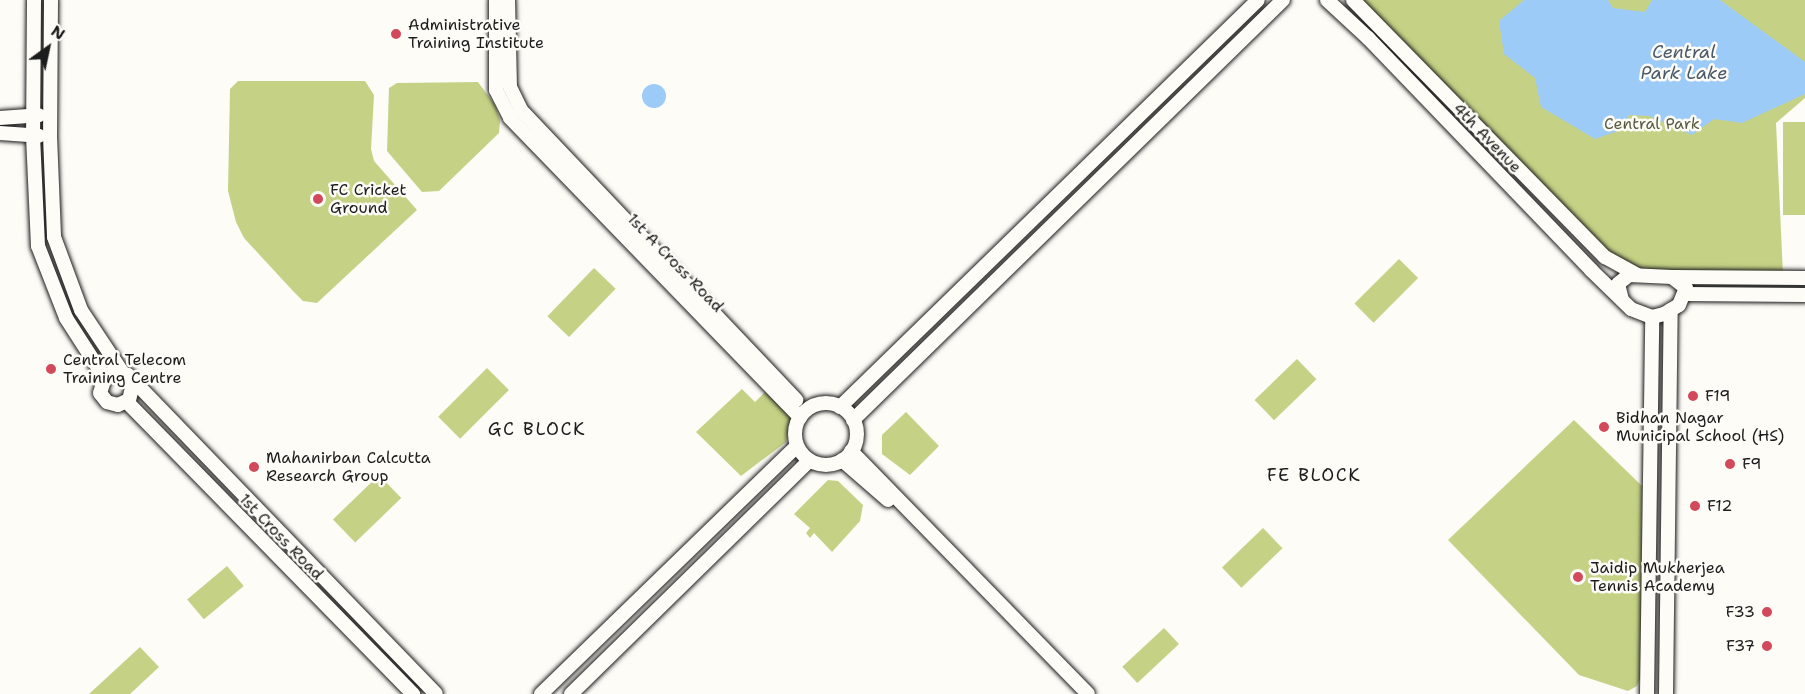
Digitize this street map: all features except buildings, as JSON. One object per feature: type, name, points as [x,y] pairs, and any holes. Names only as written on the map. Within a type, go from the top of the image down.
[{"type":"street","points":[[34,0],[34,199],[38,246],[49,281],[74,332],[104,377]]},
{"type":"street","points":[[51,0],[50,136],[54,237],[68,281],[89,323],[122,372],[133,384],[436,694]]},
{"type":"street","points":[[496,0],[496,90],[503,109],[532,131]]},
{"type":"street","points":[[508,0],[510,87],[532,131]]},
{"type":"street","points":[[840,407],[1258,0]]},
{"type":"street","points":[[853,420],[1283,0]]},
{"type":"street","name":"4th Avenue","points":[[1327,0],[1622,300],[1636,312],[1652,317]]},
{"type":"street","name":"4th Avenue","points":[[1353,0],[1605,257],[1624,271],[1640,275]]},
{"type":"street","points":[[0,118],[33,118],[50,111]]},
{"type":"street","name":"1st A Cross Road","points":[[532,131],[802,414]]},
{"type":"street","points":[[0,133],[50,136]]},
{"type":"street","points":[[34,199],[51,200]]},
{"type":"street","points":[[1622,300],[1618,289],[1622,279],[1640,275],[1805,278]]},
{"type":"street","points":[[1672,277],[1685,284],[1686,294]]},
{"type":"street","points":[[1647,694],[1652,317],[1671,310],[1686,294],[1805,295]]},
{"type":"street","points":[[1666,694],[1671,310]]},
{"type":"street","points":[[122,372],[104,377],[99,387],[103,398],[112,405],[127,402],[132,395],[133,384]]},
{"type":"street","name":"1st Cross Road","points":[[127,402],[413,694]]},
{"type":"street","points":[[823,403],[840,407],[853,420],[856,436],[846,456],[829,465],[810,460],[797,446],[795,435],[802,414],[823,403]]},
{"type":"street","points":[[541,694],[797,446]]},
{"type":"street","points":[[846,456],[928,535],[1048,659],[1088,694]]},
{"type":"street","points":[[571,694],[810,460]]},
{"type":"street","points":[[1649,553],[1668,554]]},
{"type":"street","points":[[1648,643],[1666,644]]},
{"type":"street","points":[[384,665],[397,653]]},
{"type":"street","points":[[1048,659],[1075,694]]},
{"type":"green space","name":"Central Park","points":[[1361,0],[1805,0],[1805,98],[1776,123],[1783,275],[1643,272],[1622,266]]},
{"type":"green space","name":"FC Cricket Ground","points":[[238,81],[365,81],[374,95],[371,149],[374,161],[417,210],[317,303],[303,301],[293,291],[244,238],[236,222],[228,191],[230,89]]},
{"type":"green space","points":[[478,82],[495,105],[500,120],[499,133],[439,191],[422,192],[387,151],[389,88],[397,83]]},
{"type":"green space","points":[[1783,122],[1805,122],[1805,215],[1783,215]]},
{"type":"green space","points":[[1399,259],[1418,278],[1374,323],[1354,304]]},
{"type":"green space","points":[[594,268],[616,289],[569,337],[547,316]]},
{"type":"green space","points":[[1297,359],[1316,379],[1274,420],[1255,400]]},
{"type":"green space","points":[[487,368],[509,390],[460,439],[438,417]]},
{"type":"green space","points":[[742,389],[755,402],[765,392],[791,417],[786,442],[741,476],[696,432]]},
{"type":"green space","points":[[906,412],[939,446],[910,475],[882,454],[882,435]]},
{"type":"green space","points":[[1574,420],[1642,486],[1641,676],[1637,686],[1628,691],[1579,675],[1448,540]]},
{"type":"green space","points":[[379,475],[401,498],[355,542],[333,519]]},
{"type":"green space","points":[[828,480],[838,481],[863,505],[860,521],[832,552],[814,533],[810,538],[806,533],[810,528],[794,514]]},
{"type":"green space","points":[[1263,528],[1282,548],[1241,588],[1222,568]]},
{"type":"green space","points":[[227,566],[244,586],[204,619],[187,599]]},
{"type":"green space","points":[[1164,628],[1179,644],[1137,683],[1122,667]]},
{"type":"green space","points":[[140,647],[159,667],[130,694],[89,694]]},
{"type":"water","name":"Central Park Lake","points":[[1524,0],[1608,0],[1613,8],[1645,12],[1652,0],[1720,0],[1805,62],[1805,94],[1742,123],[1714,119],[1692,135],[1649,116],[1629,115],[1621,130],[1595,139],[1541,107],[1535,78],[1504,54],[1499,21]]},
{"type":"water","points":[[654,84],[662,88],[666,96],[662,104],[654,108],[646,104],[642,96],[646,88]]},
{"type":"place","name":"Administrative Training Institute","points":[[396,34]]},
{"type":"place","name":"FC Cricket Ground","points":[[318,199]]},
{"type":"place","name":"Central Telecom Training Centre","points":[[51,369]]},
{"type":"place","name":"F19","points":[[1693,396]]},
{"type":"place","name":"Bidhan Nagar Municipal School (HS)","points":[[1604,427]]},
{"type":"place","name":"F9","points":[[1730,464]]},
{"type":"place","name":"Mahanirban Calcutta Research Group","points":[[254,467]]},
{"type":"place","name":"F12","points":[[1695,506]]},
{"type":"place","name":"Jaidip Mukherjea Tennis Academy","points":[[1578,577]]},
{"type":"place","name":"F33","points":[[1767,612]]},
{"type":"place","name":"F37","points":[[1767,646]]},
{"type":"district","name":"GC BLOCK","points":[[537,429]]},
{"type":"district","name":"FE BLOCK","points":[[1314,475]]}]
